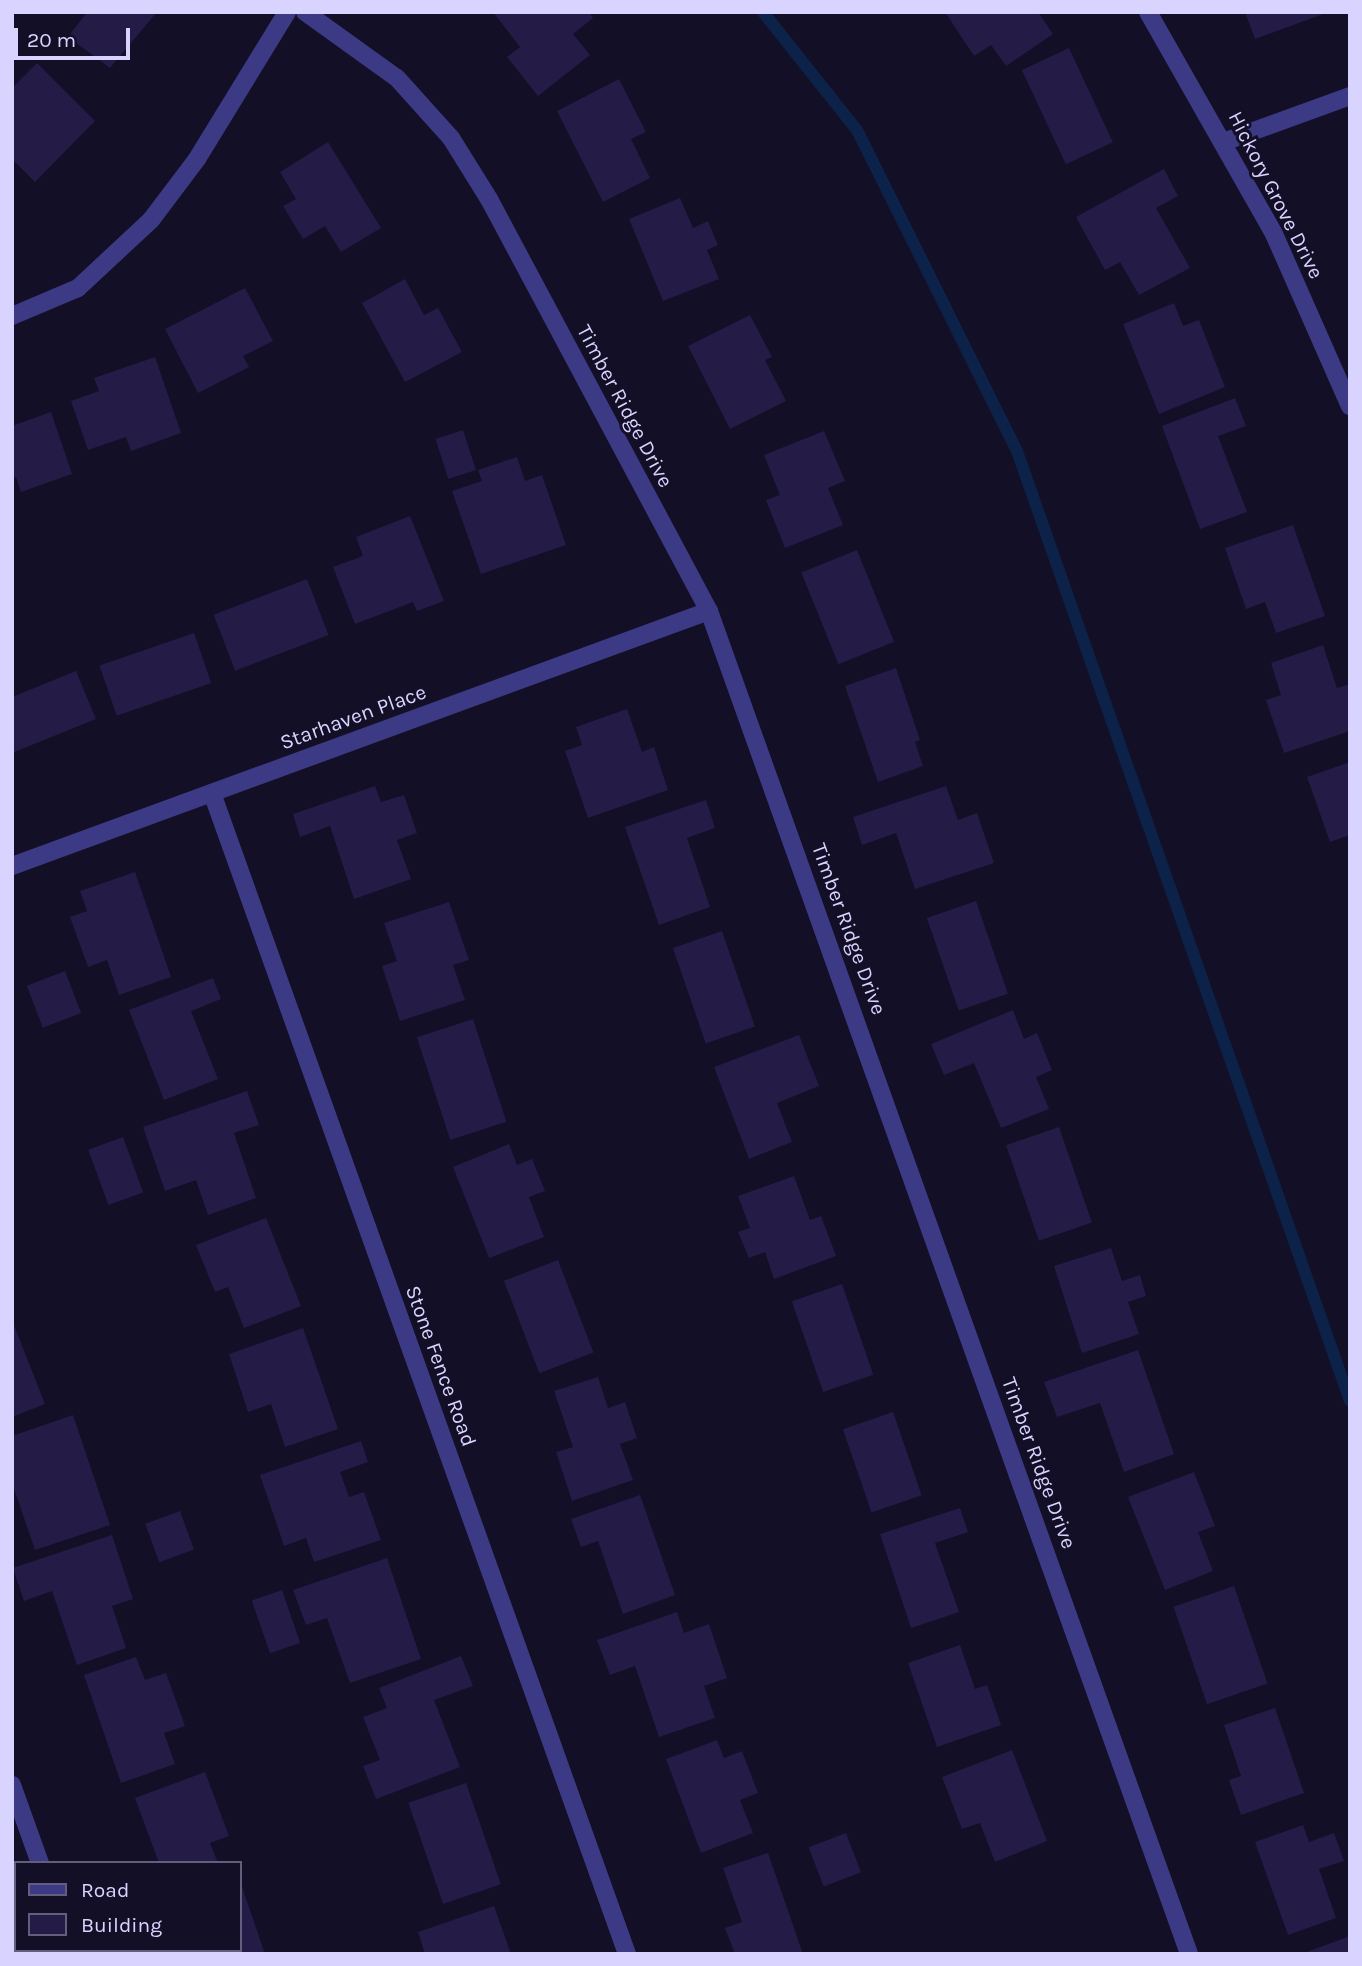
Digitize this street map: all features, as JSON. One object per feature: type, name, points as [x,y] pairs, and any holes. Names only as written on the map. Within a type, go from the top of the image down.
[{"type":"street","points":[[12,316],[78,288],[151,220],[197,159],[288,12]]},
{"type":"street","name":"Timber Ridge Drive","points":[[305,12],[397,78],[450,138],[489,200],[709,611],[1189,1954]]},
{"type":"street","name":"Hickory Grove Drive","points":[[1148,12],[1226,141],[1274,234],[1343,371],[1350,406]]},
{"type":"street","points":[[1226,141],[1350,96]]},
{"type":"street","name":"Starhaven Place","points":[[12,866],[709,611]]},
{"type":"street","name":"Stone Fence Road","points":[[212,793],[626,1954]]},
{"type":"street","points":[[12,1785],[39,1861]]},
{"type":"building","points":[[87,12],[157,12],[110,68],[68,37]]},
{"type":"building","points":[[493,12],[589,12],[593,18],[573,34],[590,55],[538,96],[507,57],[520,47]]},
{"type":"building","points":[[945,12],[1038,12],[1053,34],[1006,66],[991,45],[974,56]]},
{"type":"building","points":[[1245,12],[1326,12],[1326,13],[1255,39]]},
{"type":"building","points":[[1069,48],[1113,142],[1066,164],[1022,70]]},
{"type":"building","points":[[37,63],[95,121],[35,182],[12,159],[12,88]]},
{"type":"building","points":[[619,79],[646,132],[631,139],[650,178],[603,202],[557,111]]},
{"type":"building","points":[[328,142],[381,228],[341,252],[325,226],[303,239],[283,206],[296,199],[280,172]]},
{"type":"building","points":[[1164,169],[1178,196],[1156,208],[1190,268],[1139,295],[1120,262],[1105,270],[1076,217]]},
{"type":"building","points":[[680,198],[693,228],[708,221],[718,245],[707,250],[719,279],[663,301],[629,219]]},
{"type":"building","points":[[405,279],[424,315],[438,308],[462,352],[405,382],[362,303]]},
{"type":"building","points":[[245,288],[273,341],[243,356],[249,367],[198,393],[165,329]]},
{"type":"building","points":[[1174,303],[1183,326],[1199,320],[1225,387],[1159,414],[1123,324]]},
{"type":"building","points":[[750,315],[772,357],[765,360],[786,401],[730,429],[688,346]]},
{"type":"building","points":[[155,357],[181,433],[131,451],[126,437],[88,450],[71,401],[99,391],[94,378]]},
{"type":"building","points":[[1235,398],[1246,426],[1218,436],[1247,512],[1200,529],[1162,426]]},
{"type":"building","points":[[51,412],[72,474],[21,492],[16,477],[12,478],[12,426]]},
{"type":"building","points":[[463,430],[476,470],[448,479],[435,439]]},
{"type":"building","points":[[824,431],[845,481],[828,488],[843,525],[785,548],[766,500],[780,495],[764,455]]},
{"type":"building","points":[[517,457],[525,481],[542,475],[566,545],[481,574],[452,491],[482,481],[478,470]]},
{"type":"building","points":[[410,516],[444,601],[417,611],[413,602],[355,624],[333,567],[363,556],[356,537]]},
{"type":"building","points":[[1293,525],[1325,616],[1276,633],[1265,602],[1246,609],[1225,548]]},
{"type":"building","points":[[857,550],[894,642],[838,664],[801,572]]},
{"type":"building","points":[[307,579],[329,635],[235,671],[214,615]]},
{"type":"building","points":[[194,633],[211,683],[117,716],[99,666]]},
{"type":"building","points":[[1323,645],[1337,688],[1350,684],[1350,731],[1284,753],[1266,700],[1281,695],[1271,663]]},
{"type":"building","points":[[896,668],[920,740],[915,742],[923,766],[878,782],[845,686]]},
{"type":"building","points":[[76,671],[96,719],[12,753],[12,697]]},
{"type":"building","points":[[627,709],[642,752],[654,747],[668,790],[588,818],[565,751],[582,745],[576,727]]},
{"type":"building","points":[[1350,762],[1350,835],[1330,842],[1307,777]]},
{"type":"building","points":[[375,786],[381,802],[404,795],[417,833],[397,840],[411,879],[354,899],[330,826],[300,837],[293,814]]},
{"type":"building","points":[[946,786],[958,820],[977,813],[994,863],[915,889],[896,833],[862,845],[853,817]]},
{"type":"building","points":[[706,800],[715,828],[687,838],[710,907],[659,925],[625,827]]},
{"type":"building","points":[[135,872],[171,977],[119,995],[107,960],[88,967],[70,917],[87,911],[80,891]]},
{"type":"building","points":[[976,901],[1008,994],[959,1011],[927,918]]},
{"type":"building","points":[[449,902],[469,960],[453,965],[465,1000],[400,1021],[382,966],[397,961],[384,923]]},
{"type":"building","points":[[722,931],[755,1026],[706,1043],[673,948]]},
{"type":"building","points":[[65,971],[81,1013],[43,1028],[27,986]]},
{"type":"building","points":[[213,978],[221,999],[191,1011],[218,1079],[164,1100],[129,1010]]},
{"type":"building","points":[[1013,1010],[1024,1039],[1037,1033],[1052,1070],[1036,1077],[1049,1109],[1001,1128],[974,1063],[944,1075],[931,1044]]},
{"type":"building","points":[[473,1019],[506,1122],[450,1140],[417,1037]]},
{"type":"building","points":[[799,1035],[819,1086],[777,1103],[792,1142],[749,1159],[714,1067]]},
{"type":"building","points":[[247,1091],[259,1125],[234,1133],[256,1198],[208,1215],[196,1180],[165,1191],[143,1127]]},
{"type":"building","points":[[1059,1127],[1092,1222],[1039,1241],[1006,1145]]},
{"type":"building","points":[[123,1137],[143,1192],[108,1205],[88,1150]]},
{"type":"building","points":[[509,1144],[517,1165],[532,1159],[545,1191],[529,1197],[544,1237],[489,1258],[453,1167]]},
{"type":"building","points":[[794,1176],[810,1220],[821,1216],[836,1256],[774,1279],[765,1252],[749,1258],[738,1232],[750,1228],[738,1196]]},
{"type":"building","points":[[266,1218],[301,1306],[244,1328],[228,1287],[215,1292],[196,1245]]},
{"type":"building","points":[[1111,1248],[1122,1281],[1140,1275],[1146,1296],[1128,1302],[1139,1334],[1082,1353],[1054,1266]]},
{"type":"building","points":[[558,1260],[593,1352],[539,1373],[504,1281]]},
{"type":"building","points":[[842,1284],[873,1375],[823,1392],[792,1301]]},
{"type":"building","points":[[12,1320],[45,1404],[12,1417]]},
{"type":"building","points":[[303,1328],[338,1429],[285,1447],[271,1404],[248,1412],[229,1354]]},
{"type":"building","points":[[1138,1350],[1174,1454],[1124,1472],[1100,1403],[1057,1417],[1044,1382]]},
{"type":"building","points":[[598,1377],[608,1408],[625,1402],[637,1438],[620,1444],[633,1480],[572,1501],[556,1452],[573,1447],[554,1391]]},
{"type":"building","points":[[893,1412],[922,1495],[872,1512],[843,1429]]},
{"type":"building","points":[[73,1415],[110,1525],[35,1550],[12,1483],[12,1436]]},
{"type":"building","points":[[361,1441],[368,1462],[340,1472],[349,1497],[364,1492],[381,1540],[314,1562],[306,1538],[284,1546],[260,1475]]},
{"type":"building","points":[[1194,1472],[1215,1526],[1198,1532],[1213,1571],[1165,1590],[1128,1497]]},
{"type":"building","points":[[640,1495],[675,1595],[623,1614],[598,1541],[581,1547],[571,1519]]},
{"type":"building","points":[[960,1508],[968,1532],[935,1543],[959,1612],[911,1628],[880,1534]]},
{"type":"building","points":[[180,1511],[194,1550],[159,1562],[145,1524]]},
{"type":"building","points":[[112,1535],[133,1599],[112,1606],[126,1648],[77,1665],[52,1591],[24,1601],[13,1568]]},
{"type":"building","points":[[387,1558],[421,1659],[350,1683],[327,1618],[306,1625],[293,1590]]},
{"type":"building","points":[[1234,1586],[1268,1683],[1207,1704],[1173,1607]]},
{"type":"building","points":[[282,1590],[300,1643],[270,1653],[252,1600]]},
{"type":"building","points":[[677,1612],[684,1633],[709,1624],[727,1678],[704,1686],[715,1718],[659,1737],[635,1666],[610,1675],[597,1640]]},
{"type":"building","points":[[960,1645],[975,1689],[987,1685],[1001,1725],[937,1747],[908,1663]]},
{"type":"building","points":[[461,1656],[473,1686],[434,1700],[460,1767],[376,1799],[363,1766],[380,1760],[363,1717],[387,1708],[379,1688]]},
{"type":"building","points":[[136,1657],[145,1680],[166,1673],[185,1726],[164,1733],[175,1764],[121,1783],[84,1675]]},
{"type":"building","points":[[1275,1708],[1304,1793],[1241,1815],[1229,1780],[1241,1776],[1224,1725]]},
{"type":"building","points":[[717,1740],[724,1758],[742,1751],[758,1793],[740,1800],[753,1833],[701,1853],[666,1759]]},
{"type":"building","points":[[1012,1750],[1047,1841],[995,1862],[980,1823],[962,1829],[942,1777]]},
{"type":"building","points":[[205,1772],[229,1836],[210,1843],[217,1861],[158,1861],[135,1798]]},
{"type":"building","points":[[466,1783],[501,1884],[443,1904],[408,1803]]},
{"type":"building","points":[[1303,1825],[1309,1842],[1334,1833],[1344,1861],[1319,1869],[1336,1918],[1288,1935],[1255,1842]]},
{"type":"building","points":[[846,1833],[861,1872],[824,1887],[809,1847]]},
{"type":"building","points":[[768,1853],[803,1954],[735,1954],[725,1928],[742,1922],[723,1868]]},
{"type":"building","points":[[242,1887],[265,1954],[176,1954],[242,1952]]},
{"type":"building","points":[[494,1906],[511,1954],[425,1954],[418,1932]]},
{"type":"building","points":[[1350,1936],[1350,1954],[1304,1954],[1304,1953]]},
{"type":"waterway","points":[[763,12],[857,130],[1017,451],[1350,1401]]}]
